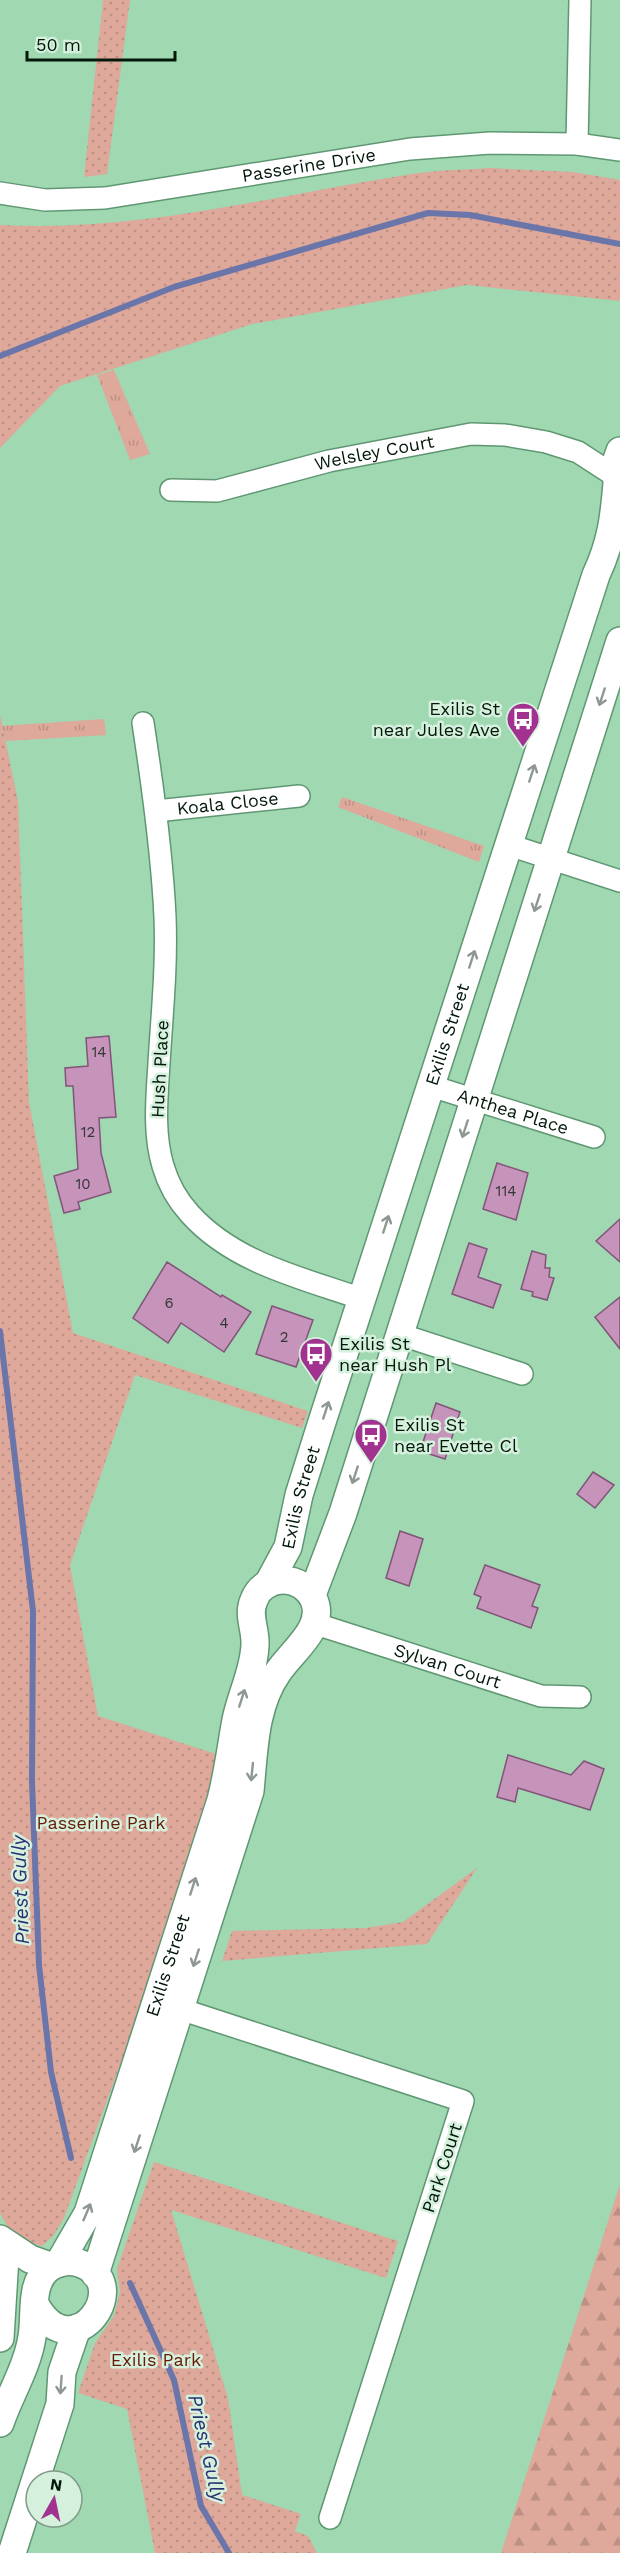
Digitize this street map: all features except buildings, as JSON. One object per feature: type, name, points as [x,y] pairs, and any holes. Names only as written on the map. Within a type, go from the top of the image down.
[{"type":"street","points":[[577,144],[580,0]]},
{"type":"street","name":"Passerine Drive","points":[[0,193],[45,200],[105,198],[410,149],[490,143],[577,144],[620,150]]},
{"type":"street","name":"Welsley Court","points":[[171,490],[217,491],[329,461],[471,434],[505,435],[546,442],[578,452],[618,470]]},
{"type":"street","name":"Exilis Street","points":[[0,2423],[24,2368],[32,2338],[36,2284],[42,2274],[55,2264],[87,2213],[221,1800],[230,1764],[236,1718],[249,1677],[255,1644],[251,1616],[255,1597],[268,1584],[288,1547],[298,1495],[596,575],[608,549],[614,522],[618,470]]},
{"type":"street","points":[[312,1596],[342,1513],[620,641]]},
{"type":"street","name":"Hush Place","points":[[143,723],[156,811],[166,953],[157,1105],[157,1138],[163,1167],[189,1214],[229,1248],[248,1258],[362,1299]]},
{"type":"street","name":"Koala Close","points":[[156,811],[299,796]]},
{"type":"street","points":[[508,845],[620,880]]},
{"type":"street","name":"Anthea Place","points":[[431,1086],[594,1137]]},
{"type":"street","points":[[399,1334],[522,1374]]},
{"type":"street","points":[[253,1625],[259,1635],[279,1646],[290,1646],[308,1633],[316,1605],[312,1596],[297,1582],[278,1580],[268,1584]]},
{"type":"street","name":"Exilis Street","points":[[95,2274],[250,1791],[256,1734],[264,1698],[276,1674],[308,1633]]},
{"type":"street","name":"Sylvan Court","points":[[308,1633],[541,1696],[580,1697]]},
{"type":"street","name":"Park Court","points":[[180,2009],[463,2101],[330,2518]]},
{"type":"street","points":[[2,2247],[30,2259],[55,2264],[79,2263],[95,2274],[102,2286],[102,2300],[98,2312],[89,2323],[77,2328],[64,2329],[52,2325],[42,2317],[35,2300],[18,2279],[2,2247]]},
{"type":"street","points":[[0,2338],[2,2247]]},
{"type":"street","points":[[12,2553],[60,2404],[62,2372],[77,2328]]},
{"type":"green space","points":[[103,0],[130,0],[107,174],[84,177]]},
{"type":"green space","points":[[489,168],[573,172],[620,180],[620,301],[467,285],[252,324],[60,386],[0,448],[0,225],[52,226],[155,218],[412,174]]},
{"type":"green space","points":[[114,370],[150,454],[130,460],[97,375]]},
{"type":"green space","name":"Passerine Park","points":[[0,715],[18,801],[29,1102],[73,1333],[308,1411],[302,1428],[135,1375],[70,1565],[98,1716],[219,1755],[179,1904],[64,2218],[54,2235],[42,2246],[16,2235],[0,2213]]},
{"type":"green space","points":[[104,719],[106,735],[6,741],[2,726]]},
{"type":"green space","points":[[342,797],[484,846],[479,862],[338,807]]},
{"type":"green space","points":[[477,1868],[427,1944],[222,1961],[232,1931],[365,1928],[403,1922]]},
{"type":"green space","name":"Exilis Park","points":[[154,2162],[398,2241],[386,2278],[171,2210],[228,2398],[242,2495],[301,2514],[295,2531],[308,2536],[317,2553],[155,2553],[127,2409],[78,2393],[95,2343],[114,2316],[120,2292],[117,2269]]},
{"type":"green space","points":[[620,2184],[620,2553],[501,2553]]},
{"type":"waterway","points":[[0,356],[174,287],[428,213],[470,215],[620,244]]},
{"type":"waterway","name":"Priest Gully","points":[[0,1331],[33,1611],[32,1782],[39,1965],[51,2072],[71,2158]]},
{"type":"waterway","name":"Priest Gully","points":[[130,2283],[174,2380],[201,2506],[229,2553]]},
{"type":"place","name":"Exilis St near Jules Ave","points":[[523,748]]},
{"type":"place","name":"Exilis St near Hush Pl","points":[[316,1383]]},
{"type":"place","name":"Exilis St near Evette Cl","points":[[371,1464]]}]
